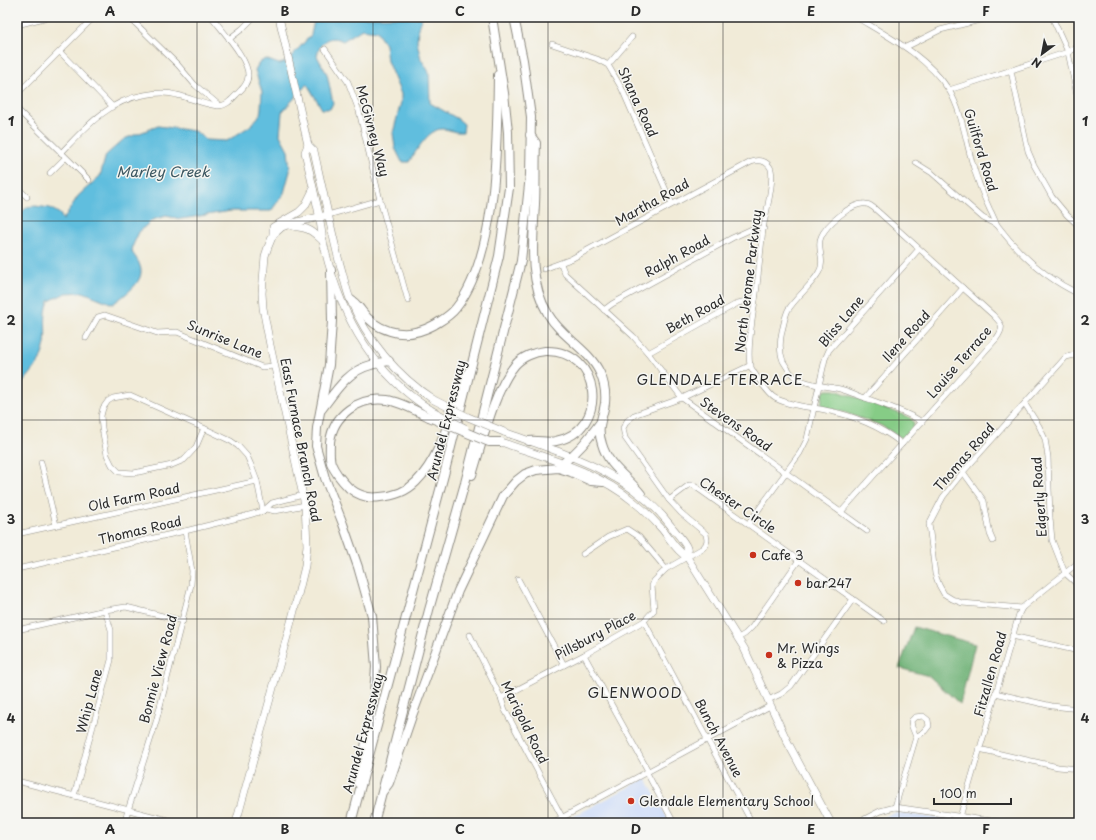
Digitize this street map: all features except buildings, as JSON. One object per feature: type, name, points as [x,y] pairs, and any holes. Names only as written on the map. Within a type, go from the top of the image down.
[{"type":"highway","name":"Arundel Expressway","points":[[352,819],[444,479],[499,256],[509,188],[508,132],[504,93],[492,17]]},
{"type":"highway","points":[[374,823],[521,261],[530,175],[530,117],[527,88],[514,17]]},
{"type":"highway","points":[[351,300],[358,304],[369,319],[377,325],[392,332],[408,333],[429,328],[444,319],[455,309],[464,296],[479,261],[487,231],[497,144],[498,50]]},
{"type":"highway","points":[[530,135],[536,143],[533,264],[534,276],[541,302],[552,320],[592,359],[600,373],[605,387],[605,403],[600,423],[601,444],[608,459],[634,484],[641,494]]},
{"type":"highway","points":[[331,270],[332,321],[329,365],[320,411],[316,446],[325,478],[358,567],[372,616],[376,667],[374,693],[352,819]]},
{"type":"highway","points":[[464,483],[472,476],[502,387],[509,373],[516,364],[527,356],[539,352],[551,351],[569,356],[577,361],[586,371],[592,386],[593,400],[588,418],[579,429],[568,438],[556,441],[529,440]]},
{"type":"highway","points":[[320,411],[340,385],[359,369],[389,361]]},
{"type":"highway","points":[[472,366],[463,381],[439,447],[426,470],[410,488],[390,496],[375,498],[370,497],[353,491],[337,475],[332,463],[329,453],[331,436],[337,422],[346,411],[364,402],[387,400],[430,414],[489,442],[501,442]]},
{"type":"highway","points":[[562,464],[585,443],[600,423]]},
{"type":"highway","points":[[381,793],[389,783],[458,591],[503,496],[516,481],[525,474],[542,469],[558,468],[590,480],[603,482]]},
{"type":"main road","points":[[279,17],[308,145],[314,151],[344,282],[351,300],[369,334],[389,361],[411,384],[434,400],[504,432],[529,440],[606,471],[641,494],[658,510],[675,531],[687,548],[687,557]]},
{"type":"main road","points":[[308,145],[305,152],[323,241],[337,292],[351,324],[378,363],[402,389],[430,414]]},
{"type":"main road","name":"East Furnace Branch Road","points":[[236,823],[294,611],[305,566],[308,545],[305,505],[268,338],[262,293],[265,256],[273,235],[273,227],[299,212],[305,206],[313,190]]},
{"type":"main road","points":[[273,235],[288,224],[328,215]]},
{"type":"main road","points":[[288,224],[293,228],[306,228],[312,231],[323,241]]},
{"type":"main road","points":[[501,442],[562,464],[603,482],[626,496],[640,507],[661,528],[678,552],[687,557],[738,638],[800,767],[831,823]]},
{"type":"street","points":[[17,25],[48,17]]},
{"type":"street","points":[[17,94],[94,17]]},
{"type":"street","points":[[129,17],[178,65],[195,84],[220,106]]},
{"type":"street","points":[[61,153],[98,117],[112,106],[143,95],[160,93],[176,94],[220,106],[227,104],[244,87],[248,77],[248,69],[229,39],[212,17]]},
{"type":"street","points":[[229,39],[242,29],[251,20],[251,17]]},
{"type":"street","name":"Guilford Road","points":[[856,17],[906,47],[930,68],[949,90],[961,116],[979,188],[997,225],[1020,251],[1042,272],[1079,294]]},
{"type":"street","points":[[906,47],[940,30],[992,17]]},
{"type":"street","points":[[1052,17],[1068,52],[1079,105]]},
{"type":"street","points":[[608,65],[632,37]]},
{"type":"street","name":"Shana Road","points":[[552,44],[608,65],[622,89],[672,204]]},
{"type":"street","points":[[949,90],[1068,52],[1079,47]]},
{"type":"street","name":"McGivney Way","points":[[326,49],[348,82],[359,111],[380,200],[408,301]]},
{"type":"street","points":[[60,52],[112,106]]},
{"type":"street","points":[[1011,70],[1028,151],[1034,165],[1052,197],[1067,215],[1079,226]]},
{"type":"street","points":[[17,109],[89,180]]},
{"type":"street","points":[[50,173],[65,158]]},
{"type":"street","name":"Martha Road","points":[[544,269],[561,264],[751,162],[761,160],[769,166]]},
{"type":"street","points":[[916,163],[932,173],[983,218],[997,225]]},
{"type":"street","name":"North Jerome Parkway","points":[[769,166],[772,176],[755,299],[749,354],[750,365],[766,390],[783,402],[833,412],[877,426],[902,444]]},
{"type":"street","points":[[17,187],[27,197]]},
{"type":"street","points":[[328,215],[380,200]]},
{"type":"street","name":"Louise Terrace","points":[[819,386],[794,377],[781,354],[781,338],[787,313],[793,303],[819,273],[822,265],[820,244],[823,233],[839,216],[855,205],[867,204],[874,208],[1000,322],[1002,328],[1000,333],[841,512]]},
{"type":"street","name":"Ralph Road","points":[[604,310],[612,304],[732,238],[754,228],[764,228]]},
{"type":"street","name":"Bliss Lane","points":[[748,524],[800,453],[807,438],[825,359],[829,350],[919,249]]},
{"type":"street","name":"Stevens Road","points":[[561,264],[565,274],[633,336],[648,353],[682,398],[732,436],[867,531]]},
{"type":"street","name":"Ilene Road","points":[[865,398],[963,288]]},
{"type":"street","name":"Beth Road","points":[[648,353],[738,303],[755,299]]},
{"type":"street","name":"Sunrise Lane","points":[[86,338],[98,317],[105,315],[157,332],[177,332],[262,367],[275,366]]},
{"type":"street","name":"Thomas Road","points":[[1022,608],[957,602],[944,594],[935,574],[929,524],[943,497],[963,472],[1066,357],[1079,354]]},
{"type":"street","points":[[669,500],[624,438],[623,428],[627,421],[634,415],[682,398],[750,365]]},
{"type":"street","points":[[819,386],[842,390],[865,398],[913,416],[922,422]]},
{"type":"street","points":[[204,428],[196,447],[184,460],[172,465],[134,473],[119,472],[112,465],[107,455],[101,416],[103,408],[108,401],[113,398],[130,395],[204,428],[231,441],[247,456],[257,481],[265,510]]},
{"type":"street","name":"Edgerly Road","points":[[1025,404],[1039,426],[1045,439],[1048,457],[1052,540],[1065,573],[1079,586]]},
{"type":"street","points":[[41,462],[56,525]]},
{"type":"street","points":[[963,472],[984,502],[990,534],[993,541]]},
{"type":"street","name":"Old Farm Road","points":[[17,534],[257,481]]},
{"type":"street","name":"Chester Circle","points":[[669,500],[689,485],[693,485],[884,621]]},
{"type":"street","name":"Thomas Road","points":[[265,510],[272,503],[303,495]]},
{"type":"street","name":"Pillsbury Place","points":[[501,698],[584,656],[644,622],[654,610],[652,586],[654,580],[666,569],[703,548],[707,540],[706,534],[681,513],[669,500]]},
{"type":"street","name":"Thomas Road","points":[[17,569],[185,531],[265,510],[275,511],[305,505]]},
{"type":"street","points":[[583,554],[608,537],[628,529],[639,537],[666,569]]},
{"type":"street","name":"Bonnie View Road","points":[[124,823],[156,722],[191,585],[192,571],[185,531]]},
{"type":"street","points":[[738,638],[752,627],[799,560]]},
{"type":"street","points":[[1022,608],[1079,562]]},
{"type":"street","points":[[518,579],[564,665]]},
{"type":"street","points":[[552,823],[708,740],[769,703],[790,686],[853,599]]},
{"type":"street","points":[[17,630],[105,610],[126,607],[182,621]]},
{"type":"street","name":"Fitzallen Road","points":[[960,817],[1012,636],[1022,608]]},
{"type":"street","name":"Whip Lane","points":[[74,796],[111,660],[111,630],[105,610]]},
{"type":"street","name":"Bunch Avenue","points":[[644,622],[752,823]]},
{"type":"street","name":"Marigold Road","points":[[470,635],[501,698],[505,710],[562,817]]},
{"type":"street","points":[[1012,636],[1079,651]]},
{"type":"street","points":[[584,656],[647,769],[647,773],[674,823]]},
{"type":"street","points":[[996,693],[1052,706],[1079,709]]},
{"type":"street","points":[[895,807],[916,737]]},
{"type":"street","points":[[979,749],[1058,767],[1079,769]]},
{"type":"street","points":[[17,781],[180,823]]},
{"type":"street","points":[[857,823],[880,811],[895,807],[1005,823]]},
{"type":"shaded area","name":"Glendale Elementary School","points":[[646,778],[670,823],[561,823]]},
{"type":"shaded area","points":[[896,813],[969,823],[872,823],[890,814]]},
{"type":"green space","points":[[827,390],[835,390],[909,417],[913,421],[914,426],[902,438],[880,425],[843,412],[821,407],[823,392]]},
{"type":"green space","points":[[914,627],[975,644],[960,704],[929,676],[899,668]]},
{"type":"water","name":"Marley Creek","points":[[313,17],[422,17],[418,28],[417,42],[421,59],[429,72],[430,103],[464,124],[463,132],[445,129],[437,130],[427,137],[409,162],[402,162],[395,148],[393,133],[401,102],[401,94],[387,61],[385,45],[377,31],[362,29],[343,41],[333,38],[326,40],[320,46],[317,56],[327,74],[333,103],[330,109],[322,109],[307,84],[282,112],[280,135],[288,150],[290,171],[284,193],[271,211],[231,211],[181,219],[166,216],[152,220],[139,232],[133,245],[132,252],[138,261],[141,272],[137,283],[123,297],[113,304],[83,292],[66,293],[49,301],[46,312],[46,339],[41,358],[31,374],[17,389],[17,217],[27,207],[35,206],[50,208],[60,214],[63,220],[78,196],[100,176],[106,155],[124,139],[158,126],[195,131],[206,140],[227,141],[250,126],[260,115],[261,108],[262,92],[255,70],[259,63],[265,59],[279,64],[286,62],[311,35],[314,21]]},
{"type":"place","name":"Cafe 3","points":[[753,555]]},
{"type":"place","name":"bar247","points":[[798,583]]},
{"type":"place","name":"Mr. Wings & Pizza","points":[[769,655]]},
{"type":"place","name":"Glendale Elementary School","points":[[631,801]]},
{"type":"district","name":"GLENDALE TERRACE","points":[[720,380]]},
{"type":"district","name":"GLENWOOD","points":[[635,693]]}]
